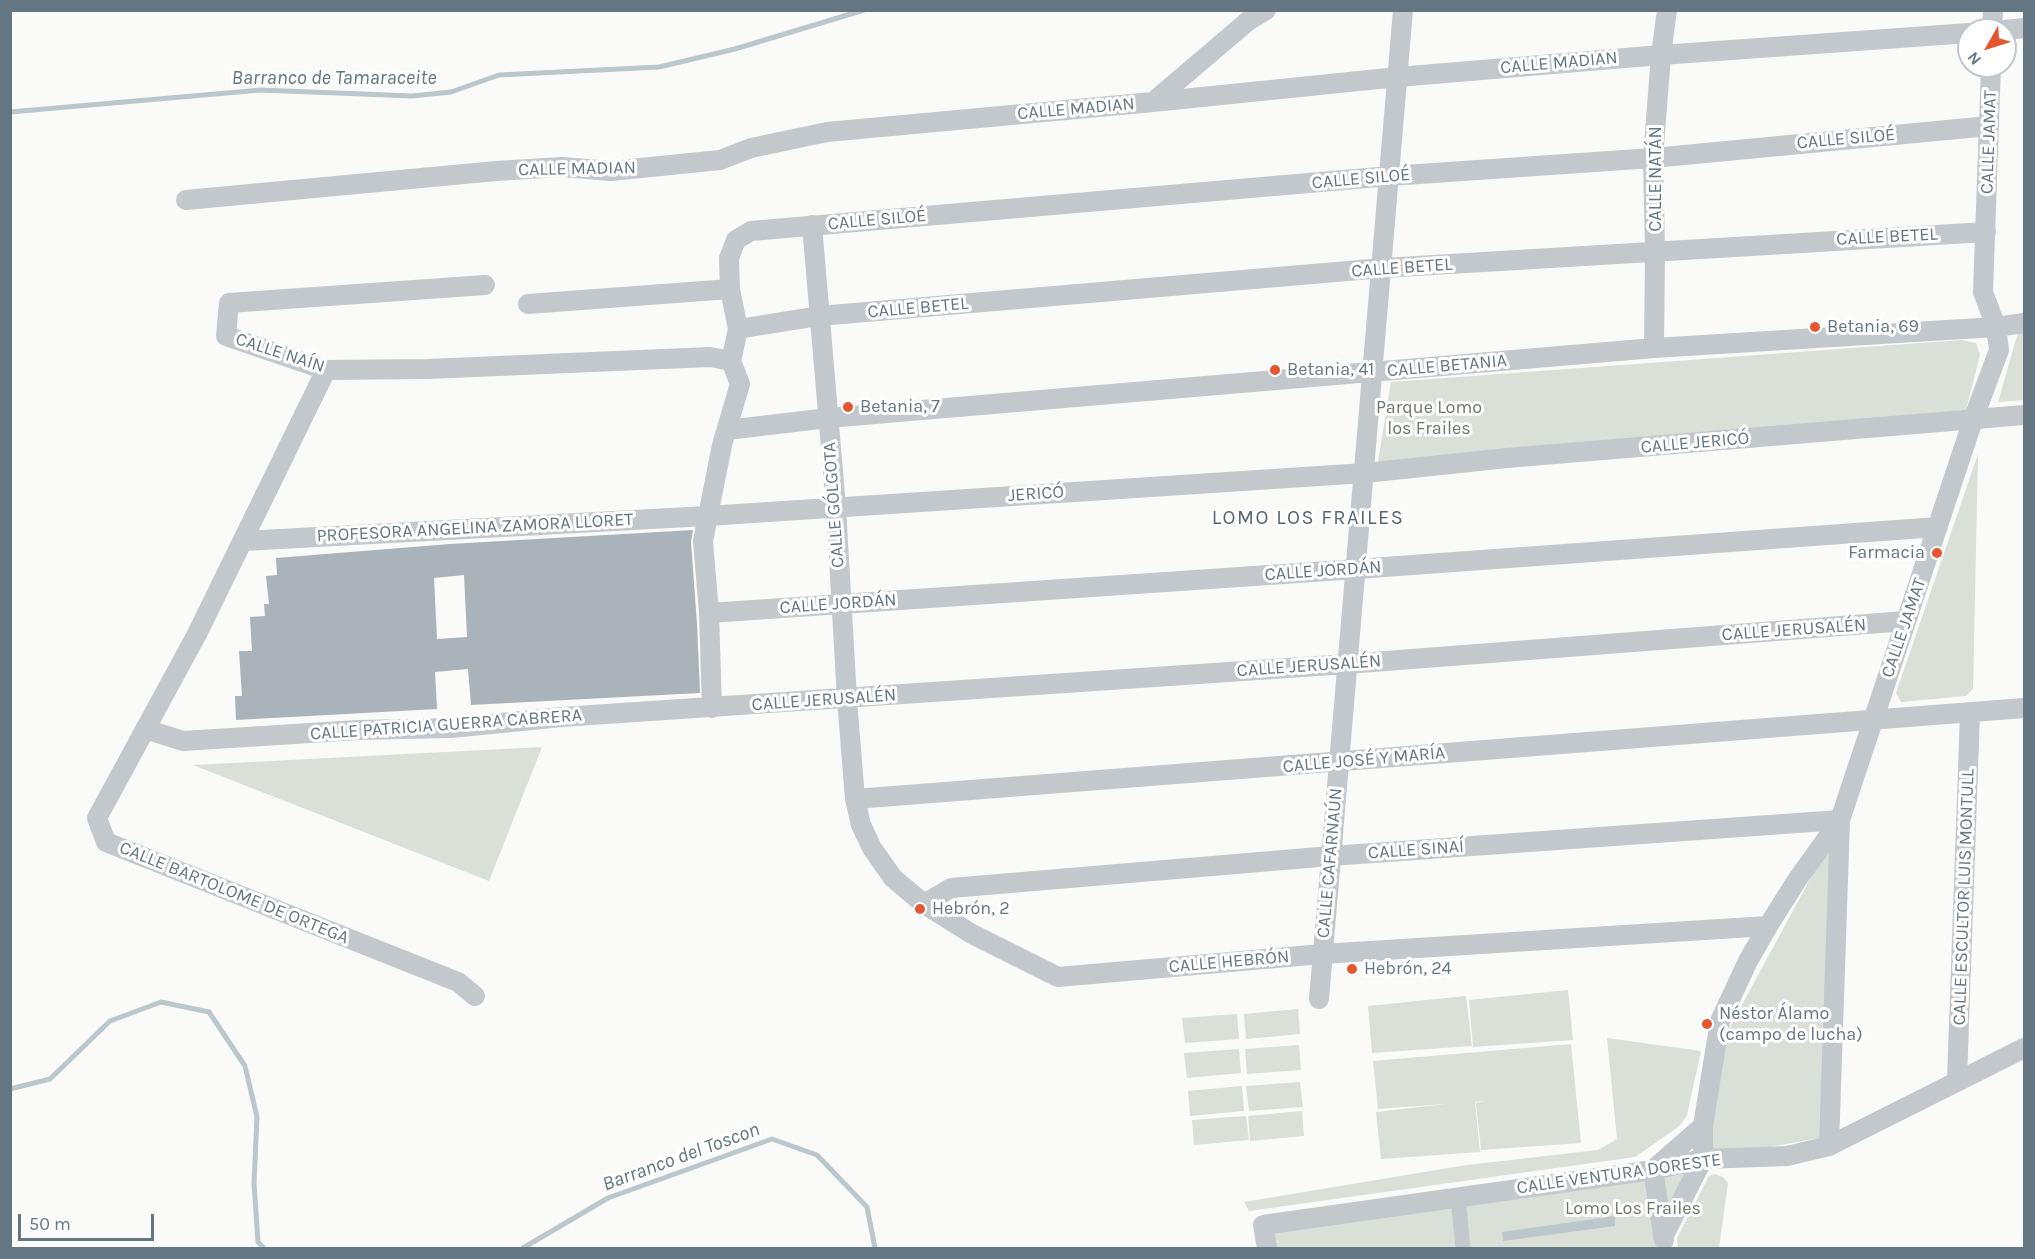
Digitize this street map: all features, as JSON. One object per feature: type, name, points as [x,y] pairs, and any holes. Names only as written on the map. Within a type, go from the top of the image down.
[{"type":"street","points":[[1153,102],[1248,21],[1266,10]]},
{"type":"street","name":"CALLE CAFARNAÚN","points":[[1319,999],[1372,373],[1383,268],[1403,10]]},
{"type":"street","name":"CALLE NATÁN","points":[[1654,348],[1653,158],[1667,10]]},
{"type":"street","name":"CALLE MADIAN","points":[[186,200],[518,170],[562,167],[611,171],[720,160],[751,148],[827,132],[1398,77],[1957,34]]},
{"type":"street","name":"CALLE JAMAT","points":[[1703,1159],[1703,1126],[1720,1021],[1748,961],[1768,926],[1797,880],[1840,820],[1973,420],[1999,350],[1996,327],[1983,292],[1991,78]]},
{"type":"street","name":"CALLE SILOÉ","points":[[730,289],[729,258],[736,240],[751,231],[1390,176],[1653,158],[1989,126]]},
{"type":"street","name":"CALLE GÓLGOTA","points":[[812,225],[836,507],[855,799],[861,825],[872,848],[893,878],[924,904]]},
{"type":"street","name":"CALLE BETEL","points":[[738,329],[819,316],[1383,268],[1986,232]]},
{"type":"street","name":"CALLE NAÍN","points":[[485,285],[229,303],[226,336],[326,370],[428,369],[710,357],[731,361]]},
{"type":"street","points":[[528,304],[730,289],[738,329],[731,361],[740,384],[722,445],[703,541],[712,708]]},
{"type":"street","name":"CALLE BETANIA","points":[[728,430],[828,418],[1654,348],[1996,327],[2025,323]]},
{"type":"street","name":"CALLE BARTOLOME DE ORTEGA","points":[[326,370],[197,634],[97,818],[106,842],[458,982],[475,996]]},
{"type":"street","name":"CALLE JERICÓ","points":[[1365,473],[1531,456],[2025,415]]},
{"type":"street","name":"JERICÓ","points":[[707,516],[1365,473]]},
{"type":"street","name":"PROFESORA ANGELINA ZAMORA LLORET","points":[[243,541],[707,516]]},
{"type":"street","name":"CALLE JORDÁN","points":[[708,613],[1938,527]]},
{"type":"street","name":"CALLE JERUSALÉN","points":[[712,708],[1347,664],[1906,621]]},
{"type":"street","name":"CALLE PATRICIA GUERRA CABRERA","points":[[145,729],[183,741],[358,730],[451,728],[562,717],[712,708]]},
{"type":"street","name":"CALLE JOSÉ Y MARÍA","points":[[855,799],[2025,708]]},
{"type":"street","name":"CALLE ESCULTOR LUIS MONTULL","points":[[1957,1080],[1970,713]]},
{"type":"street","points":[[1829,1146],[1840,820]]},
{"type":"street","name":"CALLE SINAÍ","points":[[924,904],[951,888],[1331,856],[1840,820]]},
{"type":"street","name":"CALLE HEBRÓN","points":[[924,904],[972,934],[1058,977],[1322,954],[1768,926]]},
{"type":"street","name":"CALLE VENTURA DORESTE","points":[[1266,1248],[1263,1225],[1653,1170],[1703,1159],[1787,1156],[1829,1146],[2025,1048]]},
{"type":"street","points":[[1664,1243],[1653,1170],[1703,1126]]},
{"type":"street","points":[[1664,1243],[1703,1159]]},
{"type":"street","points":[[1458,1198],[1463,1248]]},
{"type":"green space","points":[[2024,331],[2024,400],[1998,402],[2018,332]]},
{"type":"green space","name":"Parque Lomo los Frailes","points":[[1961,340],[1976,343],[1980,355],[1966,410],[1378,462],[1391,382]]},
{"type":"green space","points":[[1978,454],[1973,689],[1966,696],[1901,702],[1896,693]]},
{"type":"green space","points":[[542,747],[489,881],[193,765]]},
{"type":"green space","points":[[1834,835],[1825,1137],[1703,1159],[1725,1036]]},
{"type":"green space","points":[[1568,990],[1573,1040],[1473,1047],[1469,1000]]},
{"type":"green space","points":[[1466,996],[1472,1046],[1372,1053],[1368,1006]]},
{"type":"green space","points":[[1298,1009],[1300,1034],[1246,1039],[1244,1014]]},
{"type":"green space","points":[[1237,1014],[1239,1039],[1185,1043],[1182,1018]]},
{"type":"green space","points":[[1607,1038],[1701,1051],[1687,1115],[1674,1130],[1635,1157],[1249,1211],[1244,1202],[1467,1165],[1598,1150],[1617,1139]]},
{"type":"green space","points":[[1571,1044],[1581,1143],[1481,1150],[1476,1103],[1486,1101],[1475,1102],[1480,1152],[1381,1159],[1376,1112],[1445,1104],[1378,1109],[1373,1061]]},
{"type":"green space","points":[[1299,1045],[1301,1070],[1247,1074],[1245,1049]]},
{"type":"green space","points":[[1239,1049],[1241,1073],[1187,1078],[1184,1053]]},
{"type":"green space","points":[[1300,1082],[1303,1107],[1249,1111],[1246,1086]]},
{"type":"green space","points":[[1242,1086],[1244,1111],[1190,1116],[1188,1091]]},
{"type":"green space","points":[[1302,1111],[1304,1136],[1250,1141],[1248,1116]]},
{"type":"green space","points":[[1246,1116],[1249,1140],[1194,1145],[1192,1120]]},
{"type":"green space","name":"Lomo Los Frailes","points":[[1703,1159],[1665,1248],[1267,1248],[1263,1225]]},
{"type":"green space","points":[[1715,1174],[1723,1177],[1728,1183],[1719,1248],[1678,1248],[1677,1238],[1709,1176]]},
{"type":"shaded area","points":[[1615,1216],[1615,1226],[1503,1241],[1502,1232]]},
{"type":"building","points":[[693,530],[691,542],[700,693],[471,705],[468,669],[435,672],[437,709],[236,720],[235,696],[242,696],[239,651],[252,651],[250,617],[265,616],[264,604],[269,604],[266,576],[277,575],[276,558],[450,544]],"holes":[[[464,575],[467,637],[437,639],[434,578]]]},
{"type":"waterway","name":"Barranco de Tamaraceite","points":[[10,112],[261,90],[412,96],[451,92],[499,75],[659,67],[735,49],[864,10]]},
{"type":"waterway","name":"Barranco del Toscon","points":[[10,1089],[50,1079],[110,1021],[161,1002],[209,1012],[245,1066],[257,1117],[254,1183],[258,1242],[264,1248]]},
{"type":"waterway","name":"Barranco del Toscon","points":[[523,1248],[608,1198],[772,1139],[817,1155],[867,1207],[875,1248]]},
{"type":"place","name":"Betania, 69","points":[[1815,327]]},
{"type":"place","name":"Betania, 41","points":[[1275,370]]},
{"type":"place","name":"Betania, 7","points":[[848,407]]},
{"type":"place","name":"Farmacia","points":[[1937,553]]},
{"type":"place","name":"Hebrón, 2","points":[[920,909]]},
{"type":"place","name":"Hebrón, 24","points":[[1352,969]]},
{"type":"place","name":"Néstor Álamo (campo de lucha)","points":[[1707,1024]]},
{"type":"district","name":"LOMO LOS FRAILES","points":[[1308,518]]}]
